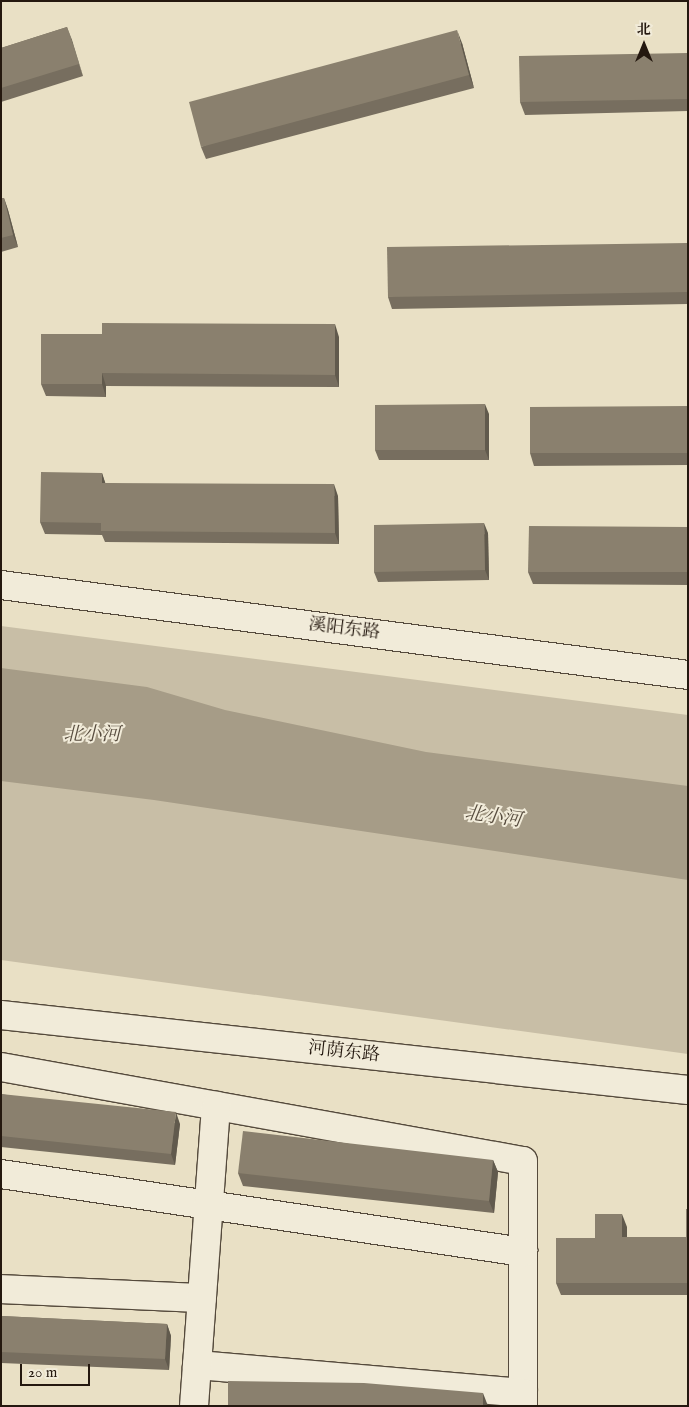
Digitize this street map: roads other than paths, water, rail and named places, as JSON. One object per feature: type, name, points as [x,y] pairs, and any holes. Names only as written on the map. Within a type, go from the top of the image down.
[{"type":"street","name":"溪阳东路","points":[[1,585],[688,675]]},
{"type":"street","name":"河荫东路","points":[[1,1015],[688,1090]]},
{"type":"street","points":[[1,1067],[523,1161],[523,1399],[197,1365]]},
{"type":"street","points":[[194,1406],[216,1106]]},
{"type":"street","points":[[1,1174],[209,1202],[523,1252]]},
{"type":"street","points":[[1,1289],[202,1298]]},
{"type":"water","name":"北小河","points":[[1,668],[147,687],[225,710],[426,752],[688,786],[688,880],[154,800],[1,781]]}]
